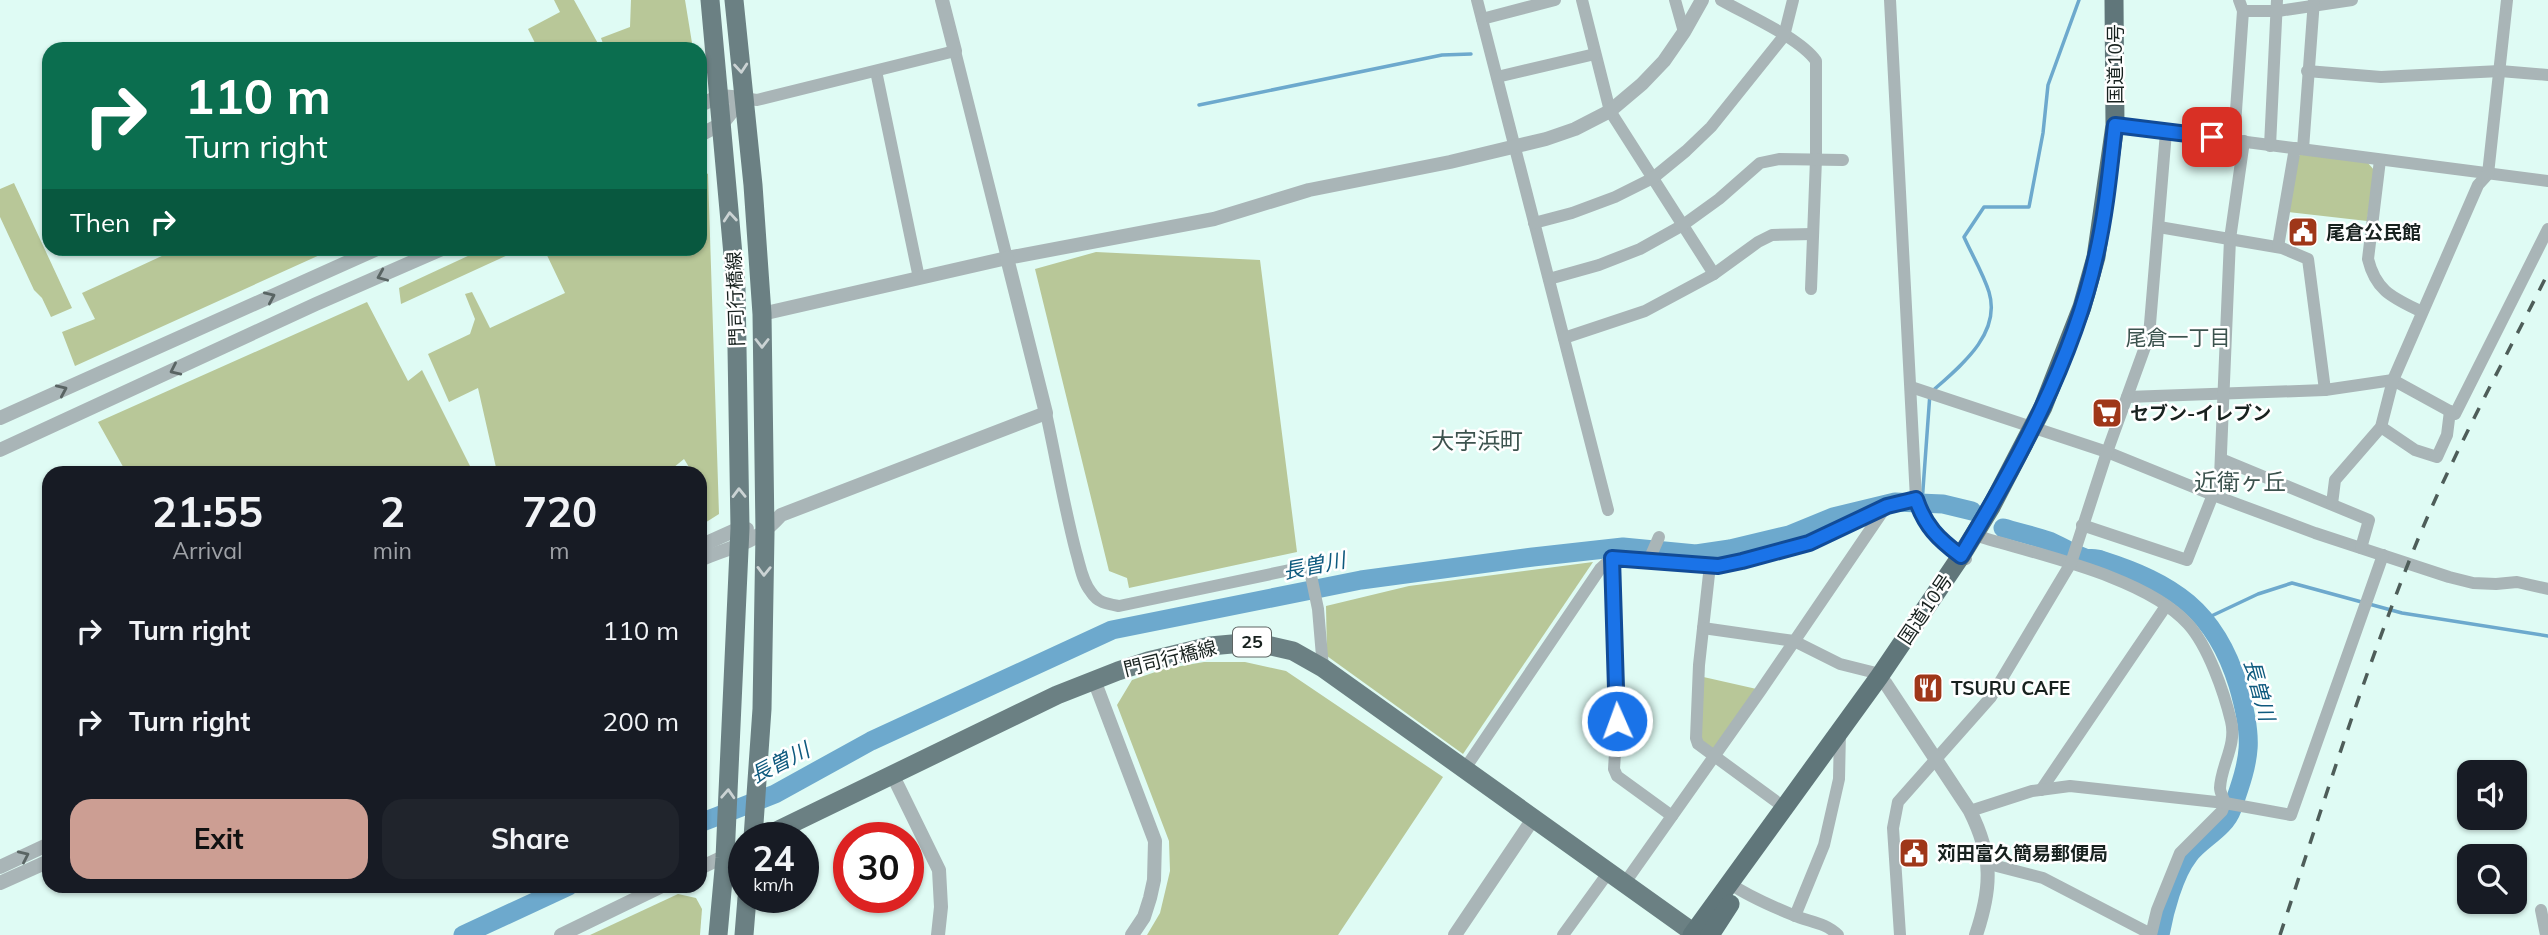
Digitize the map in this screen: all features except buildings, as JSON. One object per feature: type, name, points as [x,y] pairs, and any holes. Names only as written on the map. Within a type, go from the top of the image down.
[{"type":"highway","name":"国道10号","points":[[1698,934],[1883,681],[1978,536],[2006,501],[2037,429],[2073,366],[2104,271],[2121,185],[2115,0]]},
{"type":"highway","name":"国道10号","points":[[2120,125],[2127,76],[2127,0]]},
{"type":"highway","name":"国道10号","points":[[1734,886],[1785,808],[1840,739]]},
{"type":"main road","name":"門司行橋線","points":[[710,0],[736,288],[740,537],[725,858],[718,935]]},
{"type":"main road","name":"門司行橋線","points":[[734,0],[753,185],[762,314],[765,533],[762,709],[754,822]]},
{"type":"main road","name":"門司行橋線","points":[[795,822],[1094,680],[1178,653],[1232,643],[1254,642],[1293,651],[1324,668],[1698,934]]},
{"type":"main road","points":[[744,935],[746,913]]},
{"type":"street","points":[[942,0],[1046,413],[1070,528],[1089,591],[1106,604],[1119,606],[1309,566],[1318,609],[1324,668]]},
{"type":"street","points":[[1477,0],[1608,510]]},
{"type":"street","points":[[1482,19],[1555,0]]},
{"type":"street","points":[[1582,0],[1610,111],[1714,274]]},
{"type":"street","points":[[1675,0],[1684,32]]},
{"type":"street","points":[[762,314],[1007,258],[1214,219],[1309,190],[1408,171],[1575,129],[1610,111],[1657,69],[1684,32],[1702,0]]},
{"type":"street","points":[[1721,0],[1784,36],[1810,53],[1816,61],[1816,159],[1811,289]]},
{"type":"street","points":[[1534,223],[1615,197],[1653,178],[1711,127],[1784,36],[1793,0]]},
{"type":"street","points":[[1890,0],[1912,387],[1913,480],[1923,520],[1947,546],[1965,559]]},
{"type":"street","points":[[2082,526],[2187,560],[2220,477],[2230,239],[2239,140],[2241,6],[2352,0]]},
{"type":"street","points":[[2332,504],[2335,480],[2381,427],[2393,380],[2478,185],[2488,174],[2507,0]]},
{"type":"street","points":[[2278,247],[2299,148],[2314,4]]},
{"type":"street","points":[[2270,146],[2277,6]]},
{"type":"street","points":[[707,102],[720,96],[757,100],[954,51]]},
{"type":"street","points":[[1497,77],[1595,54]]},
{"type":"street","points":[[876,71],[919,278]]},
{"type":"street","points":[[2307,71],[2381,77],[2500,71],[2548,75]]},
{"type":"street","points":[[707,131],[723,122],[743,99]]},
{"type":"street","points":[[2120,125],[2548,181]]},
{"type":"street","points":[[1900,935],[1893,828],[1898,802],[1991,697],[2071,563],[2149,335],[2166,132]]},
{"type":"street","points":[[1549,279],[1599,265],[1640,249],[1683,225],[1719,199],[1760,163],[1779,159],[1843,160]]},
{"type":"street","points":[[2380,160],[2368,259],[2370,269],[2382,289],[2422,313]]},
{"type":"street","points":[[2159,227],[2278,247],[2308,260],[2325,390]]},
{"type":"street","points":[[2127,397],[2325,390],[2393,380],[2455,414],[2548,229]]},
{"type":"street","points":[[1564,338],[1645,311],[1714,274],[1772,235],[1813,234]]},
{"type":"street","points":[[0,418],[361,256]]},
{"type":"street","points":[[0,450],[426,256]]},
{"type":"street","points":[[1912,387],[2107,452],[2213,495],[2383,555],[2473,583],[2517,582],[2548,589]]},
{"type":"street","points":[[2381,427],[2415,450],[2437,457],[2447,435],[2450,411]]},
{"type":"street","points":[[707,544],[765,533],[781,515],[1046,413]]},
{"type":"street","points":[[2221,459],[2369,520],[2361,548]]},
{"type":"street","points":[[1464,770],[1600,569],[1612,558],[1651,556],[1710,565],[1742,561],[1809,543],[1887,506],[1916,499]]},
{"type":"street","points":[[1563,935],[1672,816],[1875,519],[1887,506]]},
{"type":"street","points":[[1978,536],[2071,563],[2145,593],[2187,622],[2196,633],[2211,664],[2231,721],[2233,737],[2220,790],[2225,803],[2222,811],[2180,853],[2157,910],[2151,934],[2043,878],[1989,864]]},
{"type":"street","points":[[707,556],[740,537]]},
{"type":"street","points":[[1651,556],[1659,537]]},
{"type":"street","points":[[1970,811],[2041,790],[2070,786],[2225,803],[2291,815],[2383,555]]},
{"type":"street","points":[[1612,558],[1617,721],[1614,769],[1617,776],[1672,816]]},
{"type":"street","points":[[1710,565],[1696,738],[1698,744],[1785,808]]},
{"type":"street","points":[[2041,790],[2166,606]]},
{"type":"street","points":[[1703,628],[1794,641],[1840,664],[1872,673],[1883,681],[1980,830],[1989,864],[1985,907],[1976,935]]},
{"type":"street","points":[[1094,680],[1155,841],[1152,889],[1144,917],[1132,935]]},
{"type":"street","points":[[1795,916],[1824,845],[1839,779],[1840,739]]},
{"type":"street","points":[[893,775],[939,870],[941,896],[938,935]]},
{"type":"street","points":[[1455,935],[1533,819]]},
{"type":"street","points":[[0,867],[42,847]]},
{"type":"street","points":[[707,865],[728,856]]},
{"type":"street","points":[[0,883],[42,864]]},
{"type":"street","points":[[1734,886],[1795,916],[1818,922],[1838,935]]},
{"type":"street","points":[[561,935],[648,893]]},
{"type":"street","points":[[2541,910],[2546,935]]},
{"type":"green space","points":[[554,0],[574,0],[597,42],[534,42],[528,29],[560,12]]},
{"type":"green space","points":[[631,0],[685,0],[692,42],[602,42],[601,38],[630,27]]},
{"type":"green space","points":[[2301,154],[2368,163],[2374,170],[2367,221],[2288,212],[2297,158]]},
{"type":"green space","points":[[708,174],[719,514],[707,522],[707,466],[688,466],[684,459],[675,466],[496,466],[478,388],[449,402],[428,354],[470,334],[475,319],[465,294],[472,292],[490,328],[565,293],[547,256],[707,256]]},
{"type":"green space","points":[[14,183],[42,243],[42,256],[48,256],[72,308],[51,317],[42,298],[34,290],[0,217],[0,189]]},
{"type":"green space","points":[[1096,252],[1260,260],[1297,552],[1129,588],[1127,578],[1109,571],[1035,269]]},
{"type":"green space","points":[[162,256],[318,256],[75,366],[62,332],[95,319],[82,293]]},
{"type":"green space","points":[[468,256],[506,256],[401,304],[399,288]]},
{"type":"green space","points":[[367,302],[408,381],[422,370],[470,466],[123,466],[98,422]]},
{"type":"green space","points":[[1593,562],[1463,754],[1327,656],[1326,606],[1409,586]]},
{"type":"green space","points":[[1204,662],[1245,662],[1286,671],[1443,777],[1338,935],[1147,935],[1160,913],[1170,871],[1169,841],[1117,705],[1132,680],[1164,669]]},
{"type":"green space","points":[[1699,676],[1761,690],[1715,754],[1698,744]]},
{"type":"green space","points":[[678,894],[696,898],[702,909],[700,935],[590,935]]},
{"type":"waterway","points":[[1922,503],[1930,393],[1975,349],[1989,322],[1989,292],[1964,237],[1984,207],[2029,207],[2043,133],[2048,85],[2079,0]]},
{"type":"waterway","points":[[1199,105],[1442,55],[1471,54]]},
{"type":"waterway","name":"長曽川","points":[[707,820],[775,794],[871,741],[1112,630],[1361,580],[1533,557],[1623,547],[1696,554],[1730,549],[1789,535],[1833,517],[1895,502],[1943,504],[1972,511]]},
{"type":"waterway","name":"長曽川","points":[[2003,528],[2049,541],[2085,558],[2099,559],[2127,569],[2170,590],[2204,619],[2228,659],[2238,685],[2248,734],[2243,775],[2229,816],[2194,849],[2179,872],[2160,935]]},
{"type":"waterway","points":[[2205,619],[2258,594],[2292,583],[2402,613],[2548,636]]},
{"type":"waterway","name":"長曽川","points":[[463,935],[554,893]]},
{"type":"railway","points":[[2280,935],[2357,702],[2408,564],[2457,453],[2548,273]]},
{"type":"place","name":"尾倉公民館","points":[[2303,232]]},
{"type":"place","name":"セブン-イレブン","points":[[2107,413]]},
{"type":"place","name":"TSURU CAFE","points":[[1928,688]]},
{"type":"place","name":"苅田富久簡易郵便局","points":[[1914,853]]},
{"type":"district","name":"尾倉一丁目","points":[[2178,338]]},
{"type":"district","name":"大字浜町","points":[[1477,441]]},
{"type":"district","name":"近衛ヶ丘","points":[[2240,482]]},
{"type":"route","points":[[1617,721],[1612,558],[1718,566],[1809,543],[1862,516],[1916,499],[1923,520],[1947,546],[1961,556],[1991,507],[2043,407],[2082,307],[2096,257],[2108,190],[2115,125],[2212,137]]}]
